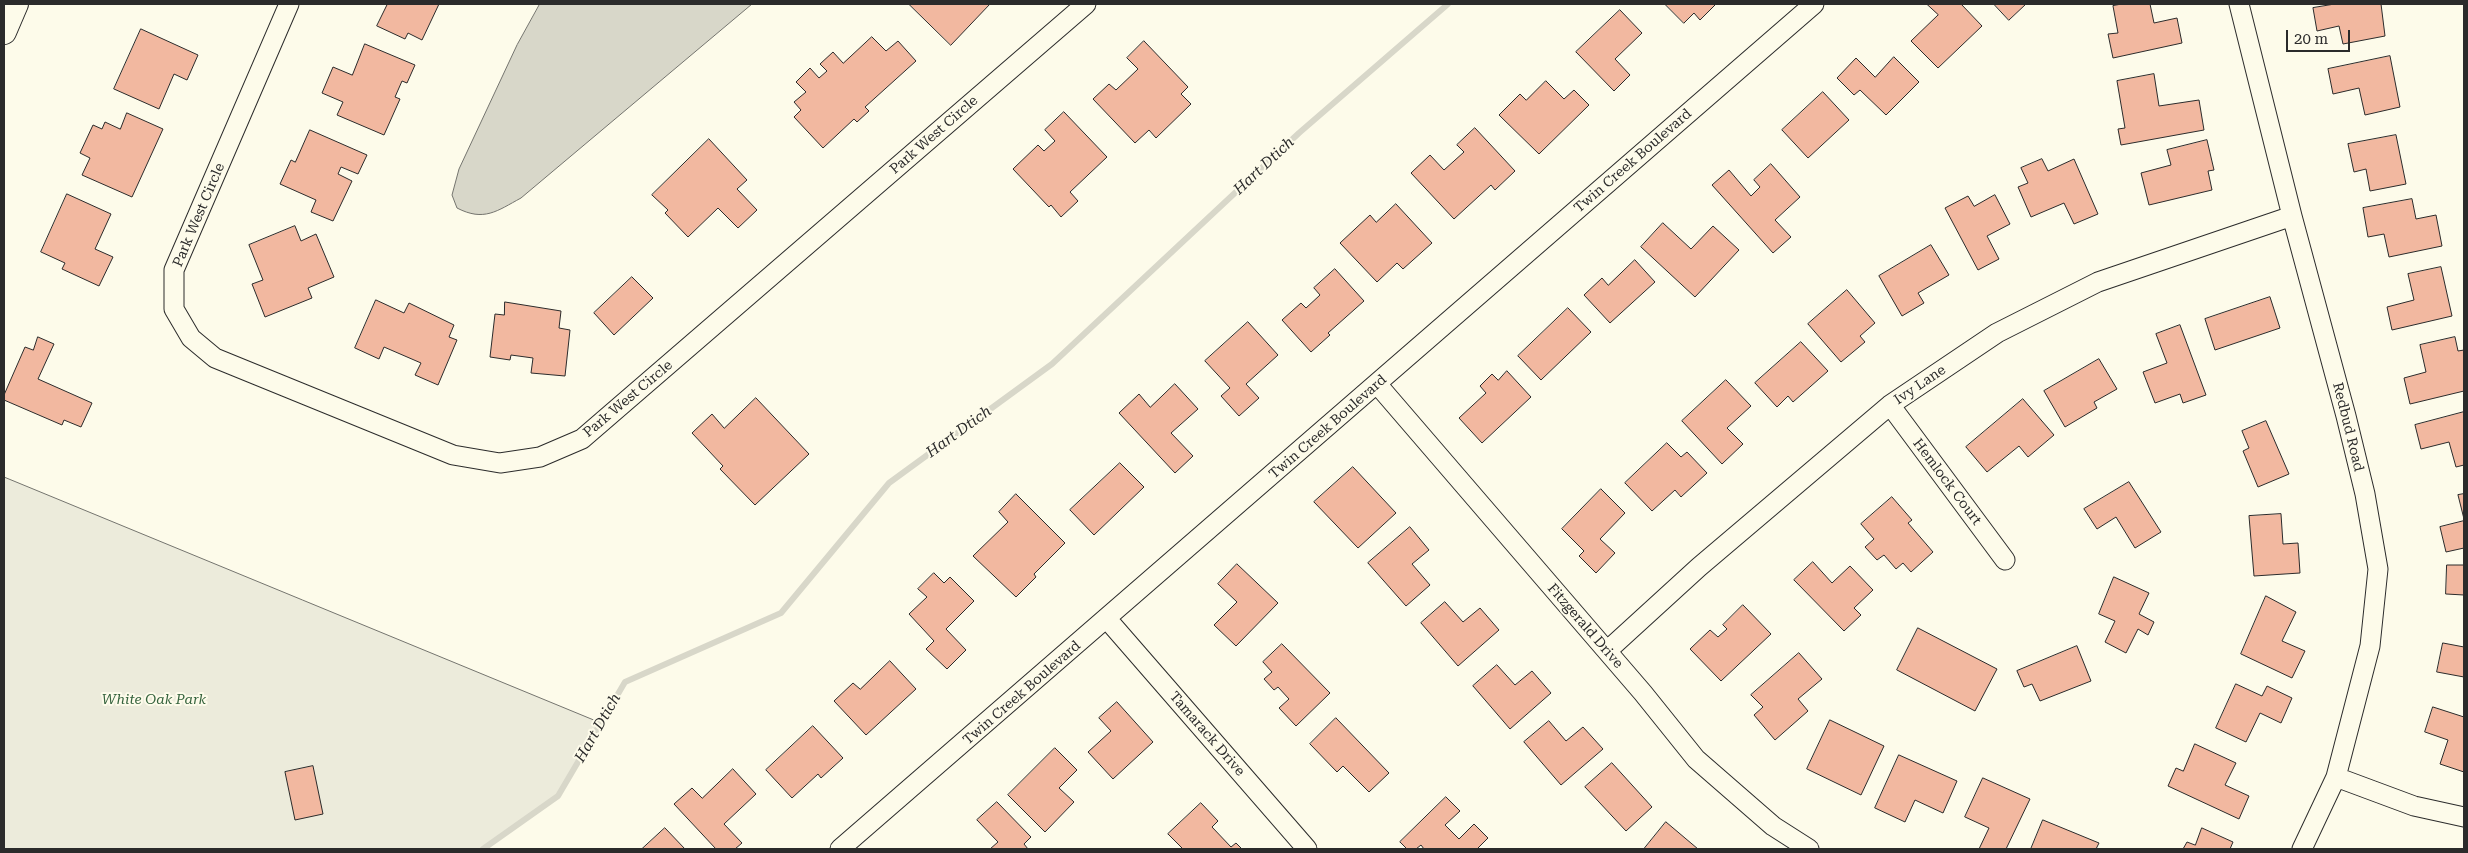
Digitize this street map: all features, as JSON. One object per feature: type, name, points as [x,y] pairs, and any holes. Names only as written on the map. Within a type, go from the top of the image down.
[{"type":"street","points":[[4,32],[16,4]]},
{"type":"street","name":"Park West Circle","points":[[289,4],[174,270],[174,309],[191,338],[215,358],[453,455],[500,463],[540,457],[582,438],[1086,4]]},
{"type":"street","name":"Twin Creek Boulevard","points":[[840,849],[1814,4]]},
{"type":"street","name":"Redbud Road","points":[[2239,4],[2292,216],[2349,426],[2365,494],[2378,570],[2370,646],[2336,777],[2302,849]]},
{"type":"street","name":"Ivy Lane","points":[[1607,651],[1720,549],[1890,405],[1997,333],[2098,282],[2292,216]]},
{"type":"street","name":"Fitzgerald Drive","points":[[1378,384],[1607,651],[1696,759],[1773,826],[1809,849]]},
{"type":"street","name":"Hemlock Court","points":[[1890,405],[2005,560]]},
{"type":"street","name":"Tamarack Drive","points":[[1107,619],[1307,849]]},
{"type":"street","points":[[2336,777],[2414,806],[2464,817]]},
{"type":"green space","name":"White Oak Park","points":[[4,477],[601,723],[558,796],[483,849],[4,849]]},
{"type":"shaded area","points":[[540,4],[752,4],[521,198],[490,213],[475,214],[467,212],[457,208],[452,195],[459,169],[517,45]]},
{"type":"building","points":[[387,4],[439,4],[422,40],[408,33],[405,39],[377,26]]},
{"type":"building","points":[[909,4],[990,4],[951,45]]},
{"type":"building","points":[[1665,4],[1716,4],[1700,20],[1694,13],[1684,23]]},
{"type":"building","points":[[1927,4],[1961,4],[1982,26],[1938,68],[1911,41],[1938,15]]},
{"type":"building","points":[[1994,4],[2026,4],[2009,20]]},
{"type":"building","points":[[2122,4],[2150,4],[2154,23],[2177,18],[2182,43],[2113,58],[2108,34],[2118,33],[2113,6]]},
{"type":"building","points":[[2335,4],[2381,4],[2385,36],[2343,44],[2339,26],[2317,31],[2313,8]]},
{"type":"building","points":[[1620,10],[1642,33],[1615,59],[1630,75],[1614,91],[1576,52]]},
{"type":"building","points":[[141,29],[198,55],[187,80],[174,74],[159,109],[114,89]]},
{"type":"building","points":[[872,37],[886,51],[898,41],[916,61],[865,107],[869,111],[857,122],[854,119],[823,148],[794,117],[801,110],[794,102],[806,92],[796,82],[810,68],[819,78],[827,71],[820,64],[833,52],[843,63]]},
{"type":"building","points":[[1144,41],[1188,87],[1181,94],[1191,104],[1156,138],[1149,130],[1135,143],[1093,99],[1109,84],[1116,90],[1138,69],[1127,58]]},
{"type":"building","points":[[365,44],[415,65],[407,83],[402,81],[395,97],[400,99],[384,135],[337,115],[343,102],[322,93],[333,67],[352,75]]},
{"type":"building","points":[[2390,56],[2400,107],[2365,115],[2359,88],[2333,94],[2328,69]]},
{"type":"building","points":[[1894,57],[1919,82],[1886,115],[1860,90],[1854,95],[1837,78],[1856,58],[1875,77]]},
{"type":"building","points":[[2154,74],[2159,106],[2199,100],[2204,130],[2121,145],[2118,129],[2125,128],[2117,81]]},
{"type":"building","points":[[1546,81],[1564,99],[1574,90],[1589,105],[1539,154],[1499,115],[1520,94],[1526,100]]},
{"type":"building","points":[[1823,92],[1849,120],[1808,158],[1782,130]]},
{"type":"building","points":[[1064,112],[1107,157],[1070,192],[1078,201],[1061,217],[1013,169],[1038,145],[1044,151],[1055,141],[1045,130]]},
{"type":"building","points":[[127,113],[163,129],[132,197],[82,175],[90,158],[80,153],[93,125],[102,129],[105,122],[120,129]]},
{"type":"building","points":[[1475,128],[1515,171],[1495,190],[1491,185],[1454,219],[1411,173],[1430,155],[1444,170],[1464,152],[1457,145]]},
{"type":"building","points":[[310,130],[367,155],[358,174],[341,167],[338,174],[352,181],[333,221],[311,212],[316,200],[280,184],[291,160],[295,162]]},
{"type":"building","points":[[2396,135],[2406,184],[2370,191],[2366,169],[2354,172],[2348,144]]},
{"type":"building","points":[[709,139],[747,180],[737,189],[757,210],[738,228],[718,208],[688,237],[665,213],[668,210],[652,195]]},
{"type":"building","points":[[2207,140],[2214,170],[2208,171],[2212,190],[2149,205],[2141,173],[2171,165],[2167,150]]},
{"type":"building","points":[[2042,159],[2048,171],[2074,159],[2098,214],[2074,224],[2064,203],[2031,217],[2018,187],[2028,183],[2021,168]]},
{"type":"building","points":[[1771,164],[1800,197],[1775,220],[1791,237],[1773,253],[1712,185],[1729,170],[1751,196],[1760,187],[1754,180]]},
{"type":"building","points":[[67,194],[111,214],[95,249],[113,257],[99,286],[62,269],[65,263],[41,252]]},
{"type":"building","points":[[1995,195],[2010,224],[1987,236],[1999,259],[1978,270],[1945,208],[1968,196],[1974,206]]},
{"type":"building","points":[[2412,199],[2416,219],[2436,215],[2442,246],[2389,257],[2384,234],[2368,237],[2363,208]]},
{"type":"building","points":[[1396,204],[1432,243],[1403,269],[1397,263],[1377,282],[1340,243],[1370,215],[1376,222]]},
{"type":"building","points":[[1663,223],[1691,249],[1713,226],[1739,250],[1695,297],[1641,247]]},
{"type":"building","points":[[295,226],[301,241],[316,234],[334,277],[308,288],[312,298],[265,317],[252,284],[263,280],[249,245]]},
{"type":"building","points":[[1931,245],[1949,275],[1918,293],[1924,303],[1902,316],[1879,276]]},
{"type":"building","points":[[1635,260],[1655,282],[1610,323],[1584,295],[1602,278],[1608,285]]},
{"type":"building","points":[[2441,267],[2452,316],[2392,330],[2387,307],[2414,300],[2408,274]]},
{"type":"building","points":[[1335,269],[1364,301],[1328,333],[1330,335],[1311,352],[1282,320],[1301,303],[1306,308],[1320,295],[1314,288]]},
{"type":"building","points":[[632,277],[653,298],[614,335],[594,313]]},
{"type":"building","points":[[1847,290],[1875,323],[1860,336],[1865,342],[1841,362],[1808,324]]},
{"type":"building","points":[[2270,297],[2280,328],[2215,350],[2205,319]]},
{"type":"building","points":[[376,300],[404,313],[409,303],[454,325],[449,337],[457,340],[438,385],[415,375],[421,363],[384,347],[379,359],[355,348]]},
{"type":"building","points":[[505,302],[561,311],[559,328],[570,330],[565,376],[531,373],[533,358],[511,355],[510,360],[490,357],[495,314],[504,315]]},
{"type":"building","points":[[1568,308],[1591,332],[1541,380],[1518,356]]},
{"type":"building","points":[[1248,322],[1278,355],[1246,384],[1259,398],[1239,416],[1221,396],[1230,388],[1205,361]]},
{"type":"building","points":[[2180,325],[2206,395],[2183,403],[2180,394],[2155,403],[2143,372],[2167,363],[2156,334]]},
{"type":"building","points":[[38,337],[54,344],[38,379],[92,403],[81,427],[64,420],[62,425],[4,400],[4,395],[25,347],[33,350]]},
{"type":"building","points":[[2455,337],[2458,351],[2464,350],[2464,391],[2410,404],[2404,378],[2426,372],[2420,345]]},
{"type":"building","points":[[1801,342],[1828,371],[1793,402],[1788,396],[1777,407],[1755,383]]},
{"type":"building","points":[[2099,359],[2117,389],[2094,402],[2097,408],[2065,427],[2044,391]]},
{"type":"building","points":[[1507,371],[1531,397],[1482,443],[1459,418],[1486,393],[1480,386],[1492,374],[1498,380]]},
{"type":"building","points":[[1726,380],[1751,406],[1727,428],[1743,444],[1722,464],[1682,421]]},
{"type":"building","points":[[1175,384],[1198,409],[1171,433],[1193,456],[1175,473],[1119,413],[1139,394],[1150,407]]},
{"type":"building","points":[[756,398],[809,454],[755,505],[720,469],[723,466],[692,433],[712,414],[724,428]]},
{"type":"building","points":[[2023,399],[2054,435],[2028,457],[2019,446],[1987,472],[1966,447]]},
{"type":"building","points":[[2464,412],[2464,465],[2456,467],[2449,442],[2421,449],[2415,425]]},
{"type":"building","points":[[2266,421],[2289,474],[2258,487],[2243,451],[2249,448],[2242,431]]},
{"type":"building","points":[[1667,443],[1681,457],[1687,452],[1707,473],[1681,497],[1675,490],[1652,511],[1625,483]]},
{"type":"building","points":[[1120,463],[1144,487],[1094,535],[1070,510]]},
{"type":"building","points":[[1353,467],[1396,513],[1358,548],[1314,502]]},
{"type":"building","points":[[2129,482],[2161,532],[2135,548],[2116,517],[2097,529],[2084,509]]},
{"type":"building","points":[[1601,489],[1625,513],[1600,539],[1615,553],[1596,573],[1579,556],[1584,551],[1562,529]]},
{"type":"building","points":[[1016,494],[1065,543],[1034,574],[1036,577],[1016,597],[973,556],[1008,522],[999,512]]},
{"type":"building","points":[[2464,494],[2464,519],[2458,495]]},
{"type":"building","points":[[1892,497],[1912,520],[1908,523],[1933,552],[1911,572],[1903,563],[1896,569],[1884,555],[1877,560],[1865,547],[1874,539],[1861,524]]},
{"type":"building","points":[[2281,514],[2283,544],[2298,543],[2300,573],[2254,576],[2249,516]]},
{"type":"building","points":[[2464,521],[2464,548],[2446,552],[2440,527]]},
{"type":"building","points":[[1410,527],[1429,550],[1412,564],[1430,585],[1406,606],[1368,563]]},
{"type":"building","points":[[1813,562],[1832,583],[1850,566],[1873,590],[1854,608],[1861,615],[1844,631],[1794,580]]},
{"type":"building","points":[[1237,564],[1278,603],[1236,646],[1214,625],[1237,602],[1218,584]]},
{"type":"building","points":[[2447,565],[2464,565],[2464,595],[2446,594]]},
{"type":"building","points":[[934,573],[944,583],[950,577],[974,601],[946,629],[966,650],[947,669],[926,649],[934,641],[909,614],[927,597],[918,589]]},
{"type":"building","points":[[2114,577],[2149,593],[2139,614],[2154,622],[2148,635],[2138,629],[2126,653],[2105,642],[2115,621],[2099,614]]},
{"type":"building","points":[[2266,596],[2296,612],[2282,641],[2305,651],[2292,678],[2241,654]]},
{"type":"building","points":[[1445,602],[1463,622],[1480,608],[1499,630],[1458,666],[1421,623]]},
{"type":"building","points":[[1743,605],[1771,634],[1721,681],[1690,649],[1710,630],[1718,637],[1727,629],[1723,625]]},
{"type":"building","points":[[1918,628],[1997,669],[1975,711],[1897,670]]},
{"type":"building","points":[[2443,643],[2464,647],[2464,677],[2437,672]]},
{"type":"building","points":[[1282,644],[1330,693],[1296,726],[1279,708],[1289,699],[1278,687],[1274,690],[1264,679],[1272,672],[1263,662]]},
{"type":"building","points":[[2077,646],[2091,681],[2040,701],[2032,684],[2024,687],[2017,671]]},
{"type":"building","points":[[1799,653],[1822,679],[1798,699],[1808,711],[1775,740],[1754,715],[1763,707],[1751,695]]},
{"type":"building","points":[[890,661],[916,689],[866,735],[834,701],[853,683],[860,689]]},
{"type":"building","points":[[1497,665],[1515,685],[1532,671],[1551,693],[1510,729],[1473,686]]},
{"type":"building","points":[[2236,684],[2262,696],[2267,686],[2292,698],[2281,723],[2260,713],[2246,742],[2216,728]]},
{"type":"building","points":[[1117,702],[1153,742],[1113,779],[1088,752],[1111,731],[1099,718]]},
{"type":"building","points":[[2433,707],[2464,717],[2464,772],[2440,764],[2448,740],[2425,732]]},
{"type":"building","points":[[1336,718],[1389,773],[1369,792],[1343,766],[1337,772],[1310,744]]},
{"type":"building","points":[[1830,720],[1884,746],[1861,795],[1807,769]]},
{"type":"building","points":[[1549,721],[1566,741],[1583,727],[1603,749],[1561,785],[1524,742]]},
{"type":"building","points":[[813,726],[843,758],[821,778],[818,774],[792,798],[766,770]]},
{"type":"building","points":[[2195,744],[2236,763],[2225,785],[2249,796],[2239,819],[2168,786],[2176,768],[2183,771]]},
{"type":"building","points":[[1055,748],[1077,770],[1059,788],[1074,802],[1045,832],[1008,795]]},
{"type":"building","points":[[1899,755],[1957,781],[1943,813],[1915,800],[1905,822],[1875,808]]},
{"type":"building","points":[[1612,763],[1652,807],[1626,831],[1585,787]]},
{"type":"building","points":[[313,766],[323,814],[295,820],[285,772]]},
{"type":"building","points":[[733,769],[756,794],[724,824],[742,843],[735,849],[716,849],[674,804],[692,788],[702,798]]},
{"type":"building","points":[[1983,778],[2030,799],[2006,849],[1979,849],[1989,828],[1965,817]]},
{"type":"building","points":[[1446,797],[1460,811],[1445,825],[1459,839],[1474,824],[1488,838],[1477,849],[1424,849],[1421,845],[1416,849],[1407,849],[1400,842]]},
{"type":"building","points":[[997,802],[1031,837],[1024,844],[1028,849],[990,849],[998,842],[977,820]]},
{"type":"building","points":[[1201,803],[1218,821],[1212,827],[1231,847],[1236,843],[1242,849],[1183,849],[1168,834]]},
{"type":"building","points":[[2043,820],[2099,843],[2096,849],[2031,849]]},
{"type":"building","points":[[1666,822],[1698,849],[1644,849]]},
{"type":"building","points":[[665,828],[685,849],[642,849]]},
{"type":"building","points":[[2202,828],[2233,842],[2230,849],[2183,849],[2187,842],[2195,845]]},
{"type":"waterway","name":"Hart Dtich","points":[[483,849],[558,796],[625,682],[781,613],[889,483],[1052,364],[1299,133],[1448,4]]}]
